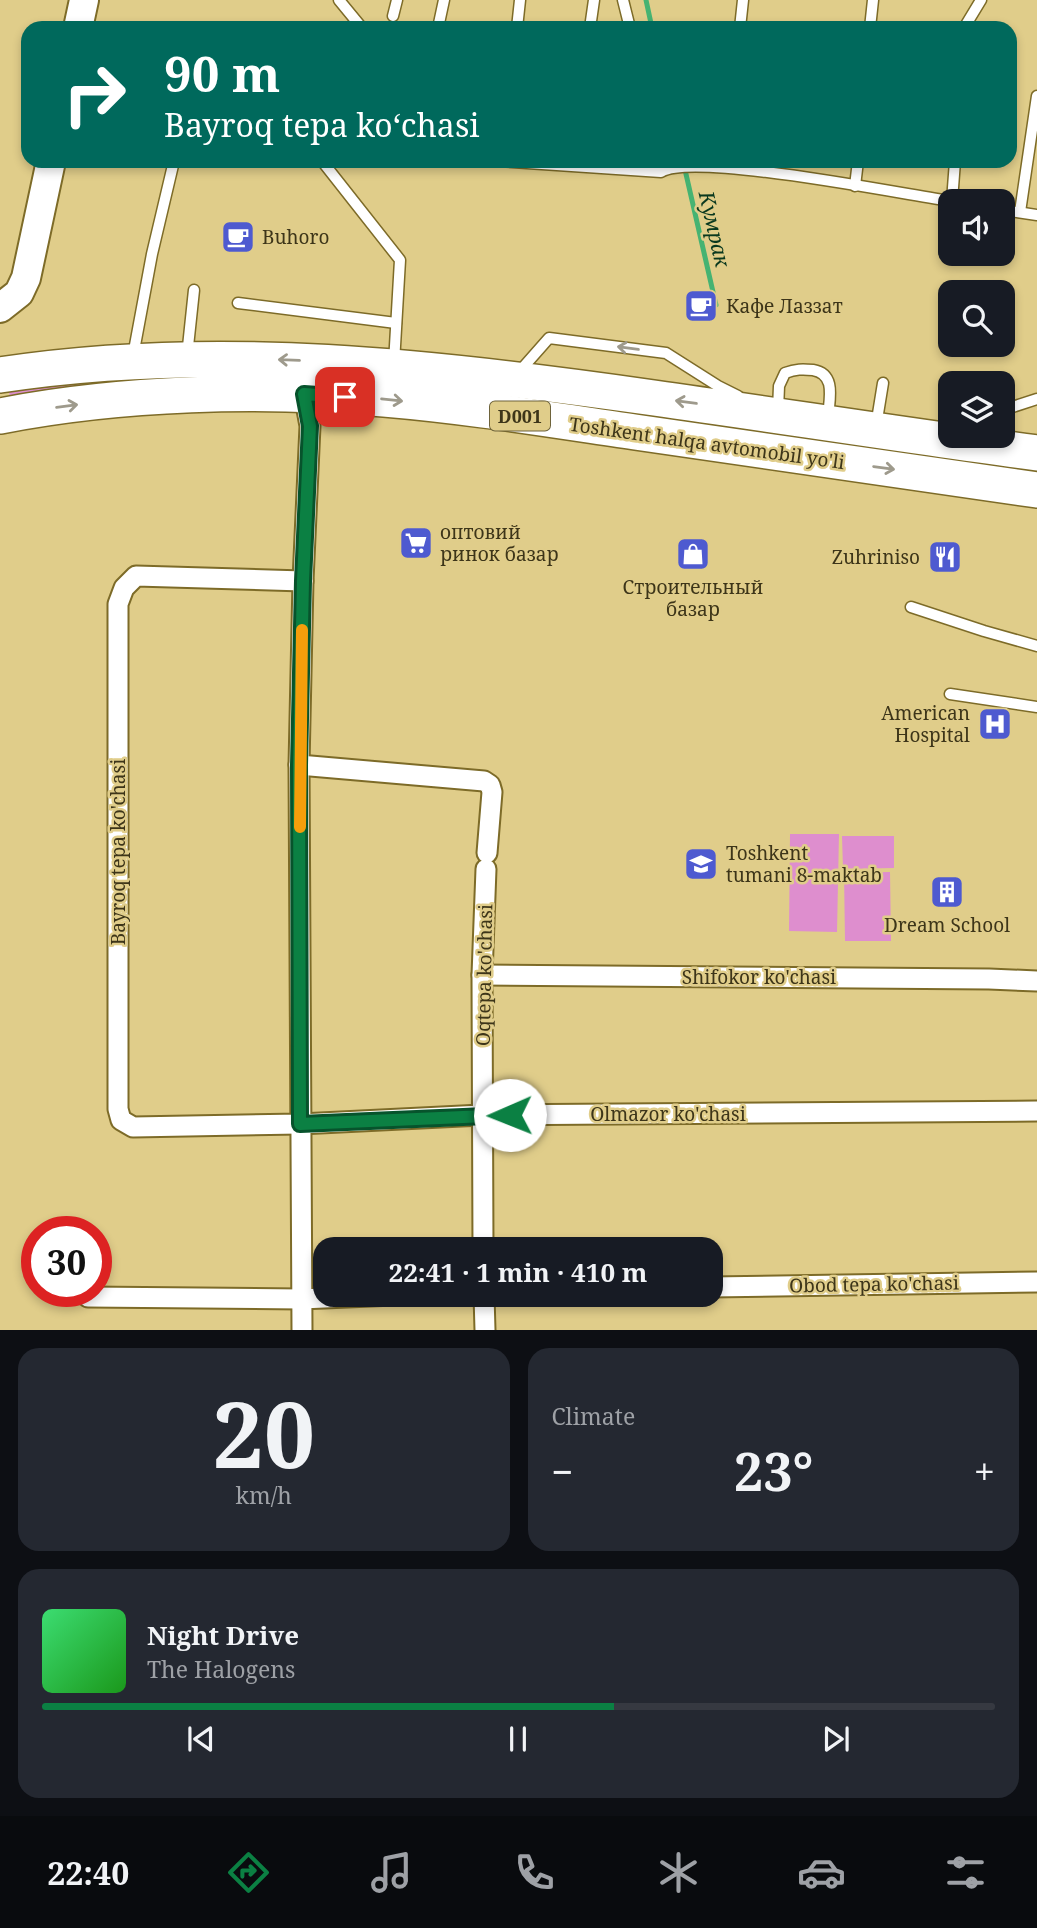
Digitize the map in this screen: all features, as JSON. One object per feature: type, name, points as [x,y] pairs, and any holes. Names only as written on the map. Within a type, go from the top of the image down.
[{"type":"highway","name":"Toshkent halqa avtomobil yo'li","points":[[0,375],[33,370],[187,361],[276,360],[394,367],[515,378],[938,437]]},
{"type":"highway","name":"Toshkent halqa avtomobil yo'li","points":[[0,416],[119,400],[263,393],[387,399],[1037,491]]},
{"type":"highway","name":"Toshkent halqa avtomobil yo'li","points":[[1008,448],[1037,453]]},
{"type":"street","points":[[80,21],[84,0]]},
{"type":"street","points":[[0,308],[19,293],[26,278],[50,168]]},
{"type":"street","points":[[302,1329],[299,765],[310,426],[304,394]]},
{"type":"street","name":"Bayroq tepa ko'chasi","points":[[300,1124],[133,1127],[121,1120],[118,1109],[118,604],[124,588],[136,576],[303,581]]},
{"type":"street","name":"Oqtepa ko'chasi","points":[[299,765],[484,781],[490,785],[492,792],[482,975],[483,1237]]},
{"type":"street","name":"Shifokor ko'chasi","points":[[482,975],[1037,981]]},
{"type":"street","name":"Olmazor ko'chasi","points":[[300,1124],[482,1115],[1037,1111]]},
{"type":"street","name":"Obod tepa ko'chasi","points":[[723,1287],[1037,1282]]},
{"type":"street","points":[[112,1297],[313,1298]]},
{"type":"street","points":[[484,1307],[485,1329]]},
{"type":"lane","points":[[339,0],[356,21]]},
{"type":"lane","points":[[393,16],[397,0]]},
{"type":"lane","points":[[440,21],[444,0]]},
{"type":"lane","points":[[518,21],[520,0]]},
{"type":"lane","points":[[591,21],[594,0]]},
{"type":"lane","points":[[624,0],[628,21]]},
{"type":"lane","points":[[741,21],[743,0]]},
{"type":"lane","points":[[871,21],[873,0]]},
{"type":"lane","points":[[968,21],[981,0]]},
{"type":"lane","points":[[1020,212],[1037,96]]},
{"type":"lane","points":[[131,363],[172,168]]},
{"type":"lane","points":[[328,168],[400,260],[394,367]]},
{"type":"lane","points":[[634,168],[682,168]]},
{"type":"lane","points":[[765,168],[938,199]]},
{"type":"lane","points":[[855,186],[857,168]]},
{"type":"lane","points":[[952,189],[954,168]]},
{"type":"lane","points":[[1015,211],[1037,215]]},
{"type":"lane","points":[[187,361],[194,290]]},
{"type":"lane","points":[[238,303],[397,323]]},
{"type":"lane","points":[[515,378],[549,338],[666,353],[718,386],[778,416],[779,386],[785,373],[797,368],[821,372],[827,377],[831,387],[827,422]]},
{"type":"lane","points":[[875,430],[883,383]]},
{"type":"lane","points":[[1015,406],[1037,399]]},
{"type":"lane","points":[[911,607],[1037,646]]},
{"type":"lane","points":[[950,694],[1037,707]]},
{"type":"shaded area","points":[[229,373],[10,401],[9,390],[64,383]]},
{"type":"shaded area","points":[[790,834],[839,834],[837,932],[789,931]]},
{"type":"shaded area","points":[[842,836],[894,836],[894,868],[843,869]]},
{"type":"shaded area","points":[[890,872],[891,941],[845,941],[844,873]]},
{"type":"waterway","name":"Кумрак","points":[[646,0],[650,21]]},
{"type":"waterway","name":"Кумрак","points":[[685,168],[716,305]]},
{"type":"slow traffic","points":[[300,827],[302,630]]},
{"type":"place","name":"Buhoro","points":[[238,237]]},
{"type":"place","name":"Кафе Лаззат","points":[[701,306]]},
{"type":"place","name":"оптовий ринок базар","points":[[416,543]]},
{"type":"place","name":"Строительный базар","points":[[693,554]]},
{"type":"place","name":"Zuhriniso","points":[[945,557]]},
{"type":"place","name":"American Hospital","points":[[995,724]]},
{"type":"place","name":"Toshkent tumani 8-maktab","points":[[701,864]]},
{"type":"place","name":"Dream School","points":[[947,892]]},
{"type":"route","points":[[345,397],[304,394],[310,426],[299,765],[300,1124],[510,1115]]}]
